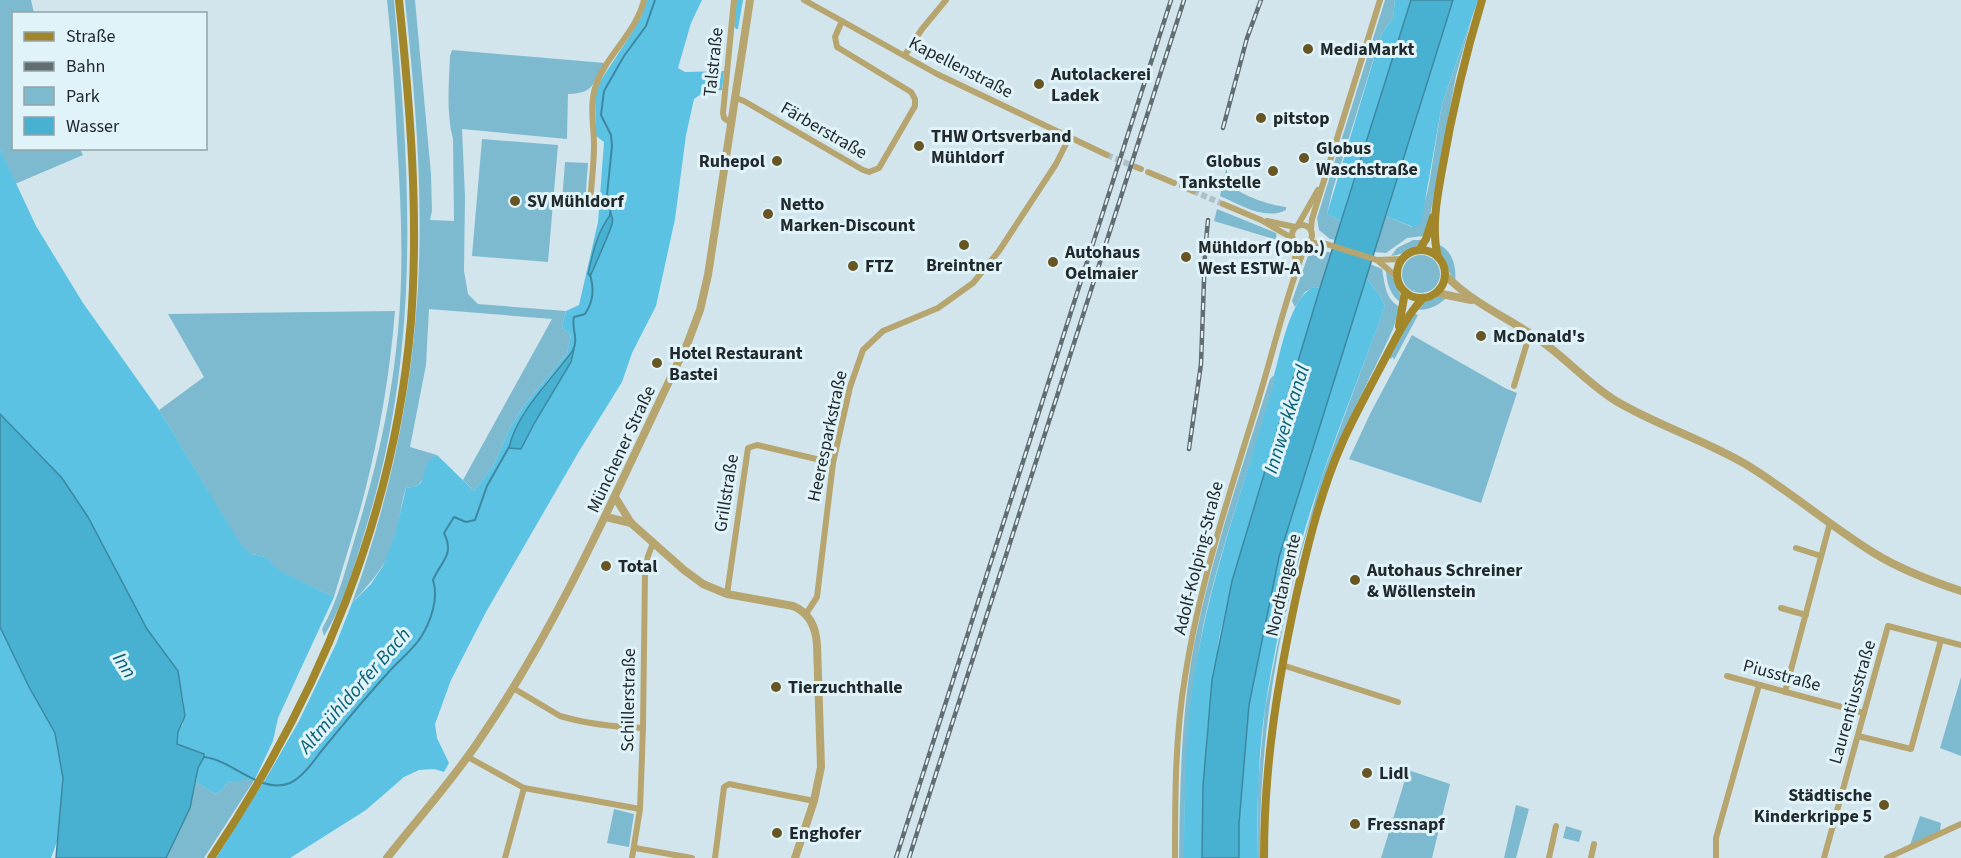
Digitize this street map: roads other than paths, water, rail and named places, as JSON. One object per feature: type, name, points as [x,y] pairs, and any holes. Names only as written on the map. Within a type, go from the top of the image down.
[{"type":"main road","points":[[211,858],[256,786],[296,715],[326,651],[348,597],[377,509],[398,416],[411,320],[414,227],[410,124],[399,0]]},
{"type":"main road","points":[[1438,256],[1429,251],[1419,250],[1409,253],[1402,260],[1397,277],[1399,284],[1411,297],[1423,298],[1437,293],[1444,283],[1443,265],[1438,256],[1435,241],[1437,203],[1458,85],[1482,0]]},
{"type":"main road","points":[[1419,250],[1426,239],[1437,203]]},
{"type":"main road","name":"Nordtangente","points":[[1397,335],[1405,292]]},
{"type":"main road","name":"Nordtangente","points":[[1264,858],[1267,767],[1282,665],[1303,565],[1326,483],[1343,441],[1397,335],[1412,310],[1423,298]]},
{"type":"street","points":[[590,206],[594,146],[592,106],[594,90],[603,71],[635,24],[644,0]]},
{"type":"street","name":"Talstraße","points":[[731,123],[724,118],[723,113],[734,0]]},
{"type":"street","name":"Münchener Straße","points":[[387,858],[468,757],[513,688],[561,604],[606,517],[688,342],[700,310],[708,275],[750,0]]},
{"type":"street","name":"Kapellenstraße","points":[[804,0],[937,74],[1107,155]]},
{"type":"street","points":[[905,56],[946,0]]},
{"type":"street","points":[[1307,244],[1311,239],[1312,219],[1380,0]]},
{"type":"street","name":"Färberstraße","points":[[736,98],[863,170],[869,172],[879,168],[915,106],[915,99],[911,92],[837,47],[835,37],[842,21]]},
{"type":"street","name":"Heeresparkstraße","points":[[806,614],[817,597],[833,463],[850,387],[863,350],[883,331],[928,314],[948,303],[973,283],[999,251],[1056,164],[1069,138]]},
{"type":"street","points":[[1293,240],[1292,232],[1314,198],[1328,167]]},
{"type":"street","points":[[1148,172],[1174,183]]},
{"type":"street","points":[[1182,186],[1193,191]]},
{"type":"street","points":[[1222,204],[1261,220],[1300,245],[1323,243],[1377,260],[1402,260]]},
{"type":"street","points":[[1261,220],[1296,226],[1306,225],[1323,243]]},
{"type":"street","name":"Adolf-Kolping-Straße","points":[[1293,240],[1295,273]]},
{"type":"street","name":"Adolf-Kolping-Straße","points":[[1175,858],[1175,779],[1179,721],[1184,678],[1194,630],[1219,525],[1275,346],[1295,273],[1307,244]]},
{"type":"street","points":[[1377,260],[1397,277]]},
{"type":"street","points":[[1445,275],[1475,301],[1530,333],[1556,352],[1588,381],[1615,400],[1728,454],[1786,490],[1884,560],[1926,579],[1961,591]]},
{"type":"street","points":[[1437,293],[1475,301]]},
{"type":"street","points":[[1514,386],[1530,333]]},
{"type":"street","name":"Grillstraße","points":[[727,594],[748,448],[757,445],[833,463]]},
{"type":"street","points":[[615,497],[631,523],[703,584],[727,594],[793,606],[806,614],[814,627],[817,645],[821,767],[814,801],[795,858]]},
{"type":"street","points":[[606,517],[631,523]]},
{"type":"street","points":[[1785,692],[1830,523]]},
{"type":"street","name":"Schillerstraße","points":[[632,858],[640,809],[645,572],[653,543]]},
{"type":"street","points":[[1796,548],[1821,556]]},
{"type":"street","points":[[1781,608],[1806,615]]},
{"type":"street","name":"Laurentiusstraße","points":[[1824,858],[1888,626],[1961,645]]},
{"type":"street","points":[[1858,735],[1911,749],[1941,640]]},
{"type":"street","points":[[1282,665],[1398,702]]},
{"type":"street","name":"Piusstraße","points":[[1727,676],[1864,713]]},
{"type":"street","points":[[1716,858],[1716,838],[1759,685]]},
{"type":"street","points":[[513,688],[560,716],[609,726],[643,728]]},
{"type":"street","points":[[468,757],[524,788],[640,809]]},
{"type":"street","points":[[715,858],[726,785],[814,801]]},
{"type":"street","points":[[505,858],[524,788]]},
{"type":"street","points":[[1887,858],[1961,824]]},
{"type":"street","points":[[1549,858],[1556,826]]},
{"type":"street","points":[[1591,858],[1594,844]]},
{"type":"street","points":[[635,848],[692,858]]},
{"type":"water","name":"Innwerkkanal","points":[[1411,0],[1453,0],[1279,557],[1249,705],[1239,824],[1239,858],[1202,858],[1203,786],[1212,680],[1232,581],[1320,288]]},
{"type":"water","points":[[611,214],[613,220],[611,228],[590,276],[588,274],[596,242]]},
{"type":"water","points":[[574,349],[571,362],[521,449],[509,448],[519,422],[527,409]]},
{"type":"water","name":"Inn","points":[[0,414],[62,478],[88,517],[147,629],[178,671],[185,716],[178,732],[177,744],[204,754],[204,757],[198,768],[190,808],[166,858],[56,858],[63,778],[55,733],[29,687],[0,627]]},
{"type":"waterway","name":"Altmühldorfer Bach","points":[[610,216],[611,203],[607,195],[612,146],[611,135],[601,115],[604,91],[624,56],[646,26],[655,0]]},
{"type":"waterway","name":"Altmühldorfer Bach","points":[[573,350],[575,346],[574,317],[585,314],[592,299],[590,274]]},
{"type":"waterway","name":"Altmühldorfer Bach","points":[[204,757],[215,759],[257,781],[268,784],[290,783],[306,770],[421,637],[433,609],[435,594],[433,580],[446,558],[448,547],[444,533],[454,517],[466,522],[475,520],[487,486],[509,447]]},
{"type":"tunnel","points":[[1107,155],[1136,167]]},
{"type":"tunnel","points":[[1193,191],[1223,204]]},
{"type":"railway","points":[[896,858],[1171,0]]},
{"type":"railway","points":[[909,858],[1184,0]]},
{"type":"railway","points":[[1223,128],[1247,38],[1261,0]]},
{"type":"railway","points":[[1189,449],[1201,364],[1208,220]]},
{"type":"place","name":"MediaMarkt","points":[[1308,49]]},
{"type":"place","name":"Autolackerei Ladek","points":[[1039,84]]},
{"type":"place","name":"pitstop","points":[[1261,118]]},
{"type":"place","name":"THW Ortsverband Mühldorf","points":[[919,146]]},
{"type":"place","name":"Globus Waschstraße","points":[[1304,158]]},
{"type":"place","name":"Ruhepol","points":[[777,161]]},
{"type":"place","name":"Globus Tankstelle","points":[[1273,171]]},
{"type":"place","name":"SV Mühldorf","points":[[515,201]]},
{"type":"place","name":"Netto Marken-Discount","points":[[768,214]]},
{"type":"place","name":"Breintner","points":[[964,245]]},
{"type":"place","name":"Mühldorf (Obb.) West ESTW-A","points":[[1186,257]]},
{"type":"place","name":"Autohaus Oelmaier","points":[[1053,262]]},
{"type":"place","name":"FTZ","points":[[853,266]]},
{"type":"place","name":"McDonald's","points":[[1481,336]]},
{"type":"place","name":"Hotel Restaurant Bastei","points":[[657,363]]},
{"type":"place","name":"Total","points":[[606,566]]},
{"type":"place","name":"Autohaus Schreiner & Wöllenstein","points":[[1355,580]]},
{"type":"place","name":"Tierzuchthalle","points":[[776,687]]},
{"type":"place","name":"Lidl","points":[[1367,773]]},
{"type":"place","name":"Städtische Kinderkrippe 5","points":[[1884,805]]},
{"type":"place","name":"Fressnapf","points":[[1355,824]]},
{"type":"place","name":"Enghofer","points":[[777,833]]}]
